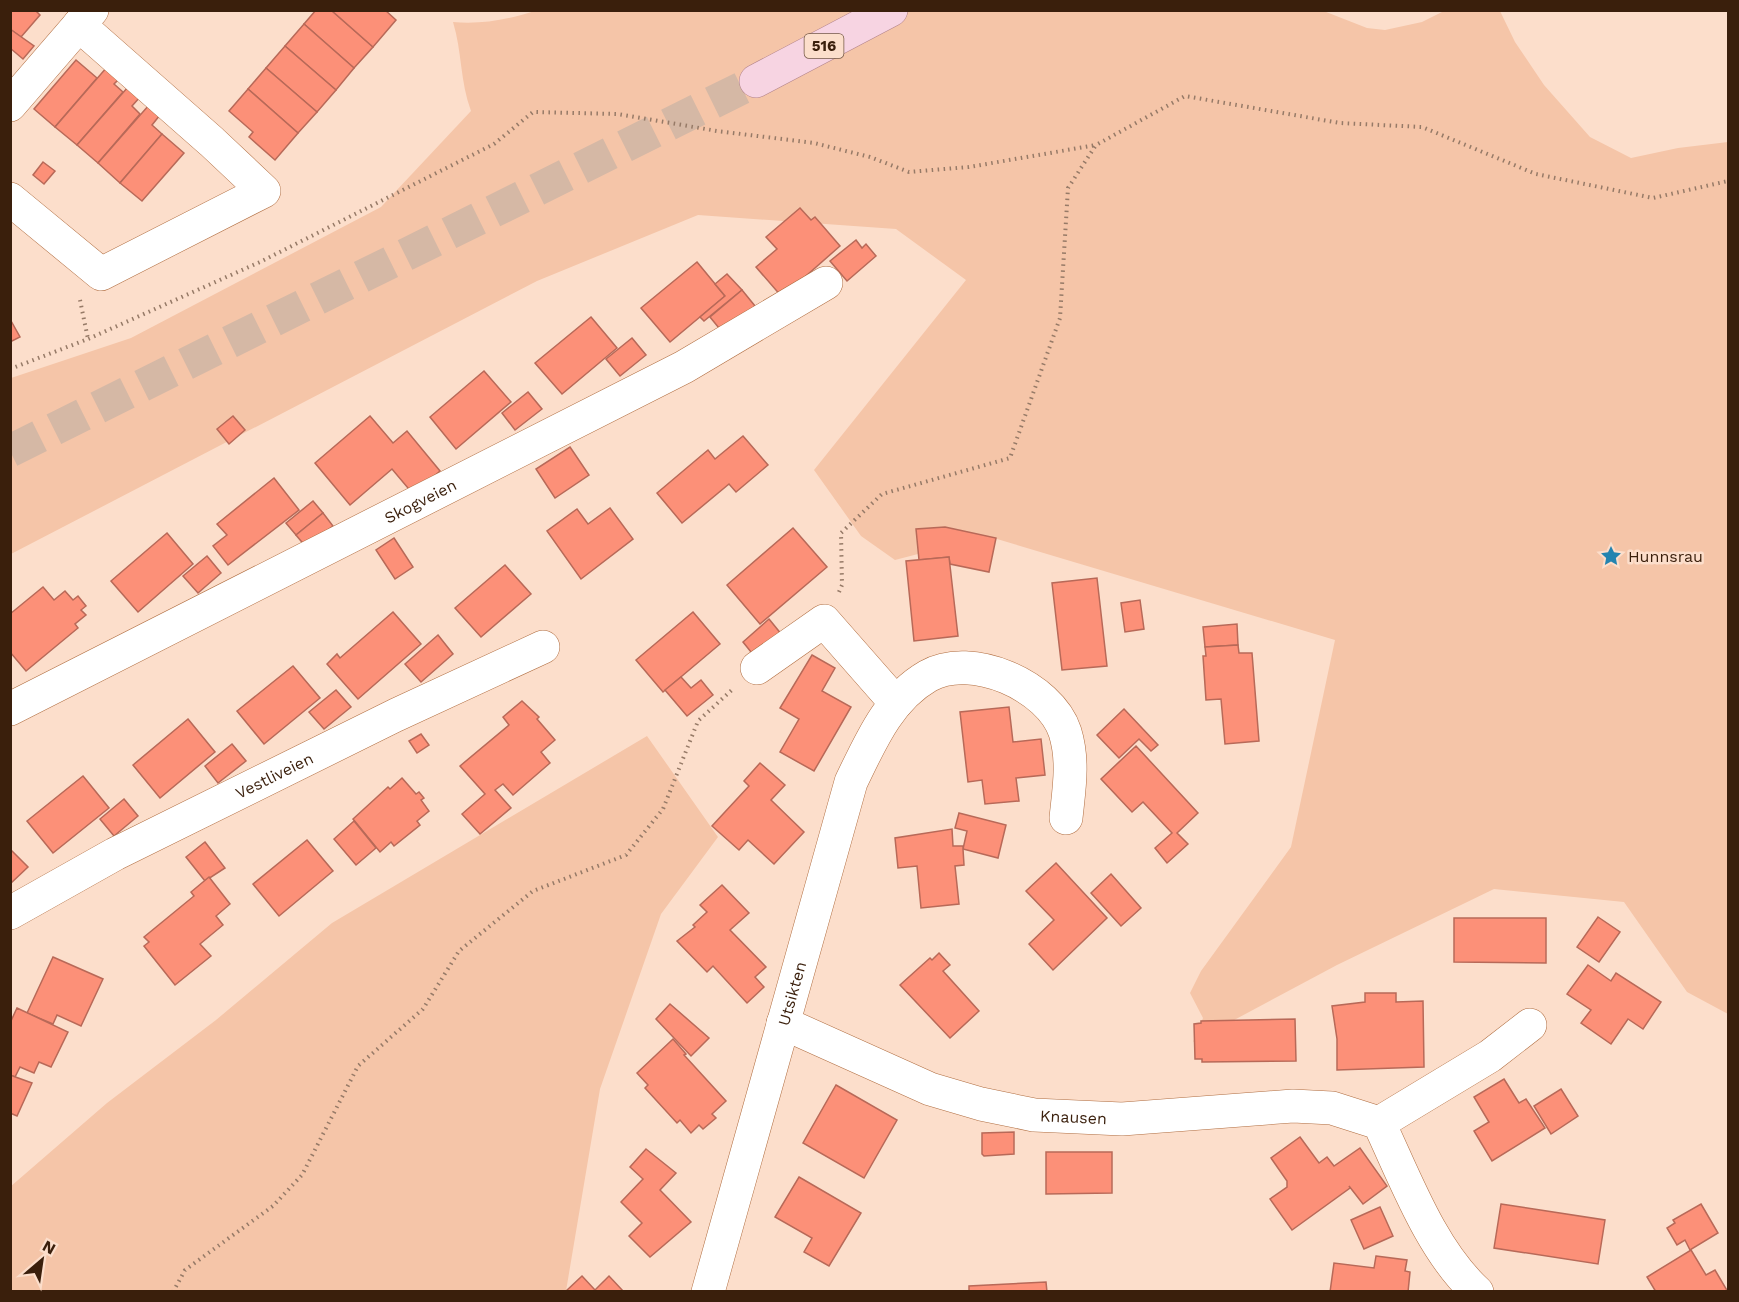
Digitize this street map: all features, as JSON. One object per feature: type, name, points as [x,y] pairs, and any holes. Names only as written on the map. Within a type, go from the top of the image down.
[{"type":"main road","name":"516","points":[[756,81],[891,10]]},
{"type":"street","points":[[10,105],[86,18],[264,191],[100,274],[10,199]]},
{"type":"street","name":"Skogveien","points":[[10,709],[684,367],[825,282]]},
{"type":"street","points":[[757,668],[824,621],[896,703]]},
{"type":"street","name":"Vestliveien","points":[[10,913],[115,854],[396,715],[543,647]]},
{"type":"street","name":"Utsikten","points":[[708,1292],[851,782],[876,731],[896,703],[928,675],[965,667],[1006,676],[1045,700],[1065,730],[1072,761],[1066,818]]},
{"type":"street","name":"Knausen","points":[[783,1023],[930,1089],[981,1104],[1035,1115],[1122,1119],[1293,1106],[1332,1108],[1379,1123]]},
{"type":"street","points":[[1477,1292],[1460,1276],[1422,1213],[1379,1123],[1490,1056],[1530,1025]]},
{"type":"path","points":[[10,369],[88,339],[260,262],[494,144],[533,112],[618,114],[717,131],[814,143],[870,157],[909,172],[969,166],[1096,144],[1185,96],[1340,123],[1422,128],[1536,174],[1653,198],[1728,181]]},
{"type":"path","points":[[824,621],[842,585],[841,533],[882,494],[1010,458],[1060,318],[1068,188],[1096,144]]},
{"type":"path","points":[[173,1292],[185,1270],[273,1206],[302,1175],[358,1066],[423,1009],[459,951],[533,891],[626,855],[663,809],[698,721],[757,668]]},
{"type":"shaded area","points":[[538,10],[1321,10],[1367,28],[1385,30],[1422,22],[1444,11],[1500,11],[1515,42],[1544,85],[1590,137],[1631,158],[1678,148],[1728,142],[1728,1014],[1687,992],[1624,902],[1494,889],[1337,965],[1193,1042],[1203,1018],[1190,993],[1201,971],[1291,847],[1335,640],[987,536],[895,560],[861,536],[814,470],[966,280],[896,229],[698,215],[537,281],[11,554],[11,378],[131,338],[381,207],[471,111],[453,22],[474,23],[496,20]]},
{"type":"shaded area","points":[[647,736],[718,837],[661,914],[600,1089],[566,1291],[11,1291],[10,1187],[107,1103],[216,1020],[332,923]]},
{"type":"building","points":[[10,10],[35,10],[40,15],[21,37],[10,29]]},
{"type":"building","points":[[316,10],[331,10],[373,47],[354,68],[304,24]]},
{"type":"building","points":[[331,10],[385,10],[396,20],[373,47]]},
{"type":"building","points":[[304,24],[354,68],[336,90],[285,46]]},
{"type":"building","points":[[10,29],[34,46],[23,59],[10,48]]},
{"type":"building","points":[[285,46],[336,90],[317,112],[266,68]]},
{"type":"building","points":[[76,60],[97,78],[55,127],[34,109]]},
{"type":"building","points":[[107,67],[119,79],[114,84],[123,92],[77,145],[55,127]]},
{"type":"building","points":[[266,68],[317,112],[298,133],[248,89]]},
{"type":"building","points":[[128,87],[140,97],[132,106],[140,114],[98,163],[77,145]]},
{"type":"building","points":[[248,89],[298,133],[275,160],[249,137],[253,132],[229,111]]},
{"type":"building","points":[[149,105],[160,115],[152,125],[162,134],[120,183],[98,163]]},
{"type":"building","points":[[162,134],[184,153],[142,201],[120,183]]},
{"type":"building","points":[[43,162],[55,171],[44,184],[33,175]]},
{"type":"building","points":[[800,208],[811,220],[815,217],[840,246],[782,297],[756,267],[777,249],[766,237]]},
{"type":"building","points":[[856,240],[862,248],[866,244],[876,256],[847,281],[830,261]]},
{"type":"building","points":[[697,262],[725,296],[670,342],[641,308]]},
{"type":"building","points":[[727,274],[742,290],[704,321],[700,317],[725,296],[715,284]]},
{"type":"building","points":[[742,290],[755,306],[723,333],[710,317]]},
{"type":"building","points":[[591,317],[617,348],[562,394],[535,363]]},
{"type":"building","points":[[10,319],[20,337],[10,342]]},
{"type":"building","points":[[632,338],[646,355],[620,376],[606,359]]},
{"type":"building","points":[[484,371],[511,402],[456,449],[430,417]]},
{"type":"building","points":[[528,392],[542,409],[515,430],[502,413]]},
{"type":"building","points":[[233,416],[245,430],[229,444],[217,429]]},
{"type":"building","points":[[370,416],[393,443],[407,431],[440,471],[413,494],[392,469],[350,505],[315,463]]},
{"type":"building","points":[[743,436],[768,465],[736,492],[729,484],[682,523],[657,493],[708,450],[715,459]]},
{"type":"building","points":[[570,447],[589,475],[555,498],[536,469]]},
{"type":"building","points":[[274,478],[299,510],[228,565],[213,546],[227,535],[217,524]]},
{"type":"building","points":[[313,501],[323,513],[296,535],[286,523]]},
{"type":"building","points":[[610,508],[633,539],[581,579],[547,531],[577,509],[588,524]]},
{"type":"building","points":[[323,513],[333,526],[306,547],[296,535]]},
{"type":"building","points":[[945,527],[996,538],[989,572],[950,564],[949,557],[919,560],[916,529]]},
{"type":"building","points":[[793,528],[827,567],[760,624],[727,585]]},
{"type":"building","points":[[167,533],[193,564],[138,612],[111,581]]},
{"type":"building","points":[[394,538],[413,567],[395,579],[376,550]]},
{"type":"building","points":[[207,556],[221,573],[198,593],[183,576]]},
{"type":"building","points":[[949,557],[958,636],[914,641],[906,561]]},
{"type":"building","points":[[505,565],[531,594],[481,637],[455,608]]},
{"type":"building","points":[[1097,578],[1107,666],[1062,670],[1052,583]]},
{"type":"building","points":[[43,587],[54,600],[65,591],[73,600],[78,596],[86,606],[81,610],[86,615],[75,624],[78,628],[26,671],[10,652],[10,614]]},
{"type":"building","points":[[1140,600],[1144,629],[1125,632],[1121,603]]},
{"type":"building","points":[[393,612],[421,644],[358,699],[327,664],[337,654],[340,658]]},
{"type":"building","points":[[693,612],[720,644],[663,692],[636,660]]},
{"type":"building","points":[[769,619],[782,635],[755,657],[743,642]]},
{"type":"building","points":[[1237,624],[1238,645],[1205,647],[1203,627]]},
{"type":"building","points":[[438,635],[453,654],[421,682],[405,664]]},
{"type":"building","points":[[1238,645],[1239,653],[1252,653],[1259,741],[1225,744],[1221,699],[1206,700],[1203,656],[1206,656],[1205,647]]},
{"type":"building","points":[[812,655],[835,668],[822,691],[851,707],[814,771],[780,752],[799,719],[780,708]]},
{"type":"building","points":[[293,666],[320,698],[264,744],[237,711]]},
{"type":"building","points":[[681,677],[691,688],[701,680],[713,695],[687,716],[665,690]]},
{"type":"building","points":[[336,690],[351,707],[324,729],[309,712]]},
{"type":"building","points":[[522,701],[539,717],[537,719],[555,740],[541,752],[550,763],[513,795],[503,784],[495,790],[511,808],[480,834],[462,814],[485,794],[460,766],[509,725],[503,717]]},
{"type":"building","points":[[1009,707],[1013,742],[1041,739],[1045,775],[1016,778],[1019,801],[985,804],[982,780],[968,782],[960,712]]},
{"type":"building","points":[[1124,709],[1158,745],[1151,751],[1139,739],[1119,758],[1097,735]]},
{"type":"building","points":[[188,719],[215,752],[160,798],[133,765]]},
{"type":"building","points":[[421,734],[429,745],[417,753],[409,741]]},
{"type":"building","points":[[232,744],[246,761],[218,783],[205,766]]},
{"type":"building","points":[[1136,746],[1198,813],[1177,833],[1188,844],[1167,863],[1155,848],[1172,833],[1143,802],[1132,812],[1101,779]]},
{"type":"building","points":[[760,763],[785,785],[771,800],[804,832],[774,864],[748,840],[739,850],[712,826],[749,786],[744,781]]},
{"type":"building","points":[[83,776],[109,808],[53,853],[27,821]]},
{"type":"building","points":[[402,778],[416,794],[419,792],[424,798],[421,800],[429,811],[417,821],[420,825],[394,846],[391,842],[380,852],[353,819],[388,787],[390,789]]},
{"type":"building","points":[[124,799],[138,816],[114,836],[100,819]]},
{"type":"building","points":[[959,813],[1006,825],[998,858],[963,849],[967,831],[955,828]]},
{"type":"building","points":[[354,821],[376,848],[356,865],[334,839]]},
{"type":"building","points":[[952,829],[953,846],[963,846],[964,865],[955,866],[959,904],[921,908],[917,866],[898,868],[895,838]]},
{"type":"building","points":[[307,840],[333,871],[279,916],[253,884]]},
{"type":"building","points":[[205,842],[225,868],[205,881],[186,857]]},
{"type":"building","points":[[10,849],[28,867],[10,884]]},
{"type":"building","points":[[1056,863],[1107,918],[1053,970],[1029,944],[1054,920],[1026,891]]},
{"type":"building","points":[[1111,874],[1141,908],[1121,926],[1091,893]]},
{"type":"building","points":[[209,877],[230,904],[216,916],[223,925],[200,944],[211,956],[175,985],[144,946],[149,942],[144,937],[194,896],[191,892]]},
{"type":"building","points":[[722,885],[749,913],[730,930],[766,967],[755,977],[764,987],[747,1003],[713,966],[707,972],[677,941],[695,927],[693,925],[707,912],[700,905]]},
{"type":"building","points":[[1598,917],[1620,932],[1599,962],[1577,947]]},
{"type":"building","points":[[1454,918],[1546,918],[1546,963],[1454,962]]},
{"type":"building","points":[[939,953],[950,965],[943,971],[979,1011],[950,1038],[900,985],[930,958],[932,960]]},
{"type":"building","points":[[53,957],[103,979],[81,1026],[57,1015],[53,1024],[27,1013]]},
{"type":"building","points":[[1588,965],[1611,981],[1616,973],[1661,1002],[1643,1029],[1628,1019],[1611,1044],[1581,1023],[1591,1010],[1567,994]]},
{"type":"building","points":[[1365,993],[1396,993],[1396,1002],[1423,1001],[1424,1067],[1337,1070],[1337,1039],[1332,1006],[1365,1002]]},
{"type":"building","points":[[670,1004],[709,1038],[691,1056],[656,1019]]},
{"type":"building","points":[[17,1008],[68,1032],[51,1067],[39,1062],[34,1073],[20,1067],[15,1077],[10,1075],[10,1023]]},
{"type":"building","points":[[1295,1019],[1296,1061],[1202,1062],[1202,1059],[1195,1059],[1194,1024],[1201,1023],[1201,1021]]},
{"type":"building","points":[[673,1039],[686,1054],[684,1055],[726,1101],[712,1114],[716,1118],[703,1129],[699,1125],[691,1133],[680,1120],[677,1123],[645,1088],[648,1085],[637,1073]]},
{"type":"building","points":[[10,1075],[32,1083],[17,1116],[10,1113]]},
{"type":"building","points":[[1504,1079],[1519,1103],[1526,1099],[1545,1128],[1492,1161],[1474,1131],[1489,1122],[1474,1097]]},
{"type":"building","points":[[836,1085],[897,1120],[864,1178],[803,1143]]},
{"type":"building","points":[[1561,1089],[1578,1116],[1551,1134],[1534,1106]]},
{"type":"building","points":[[1014,1132],[1014,1154],[984,1156],[982,1154],[982,1133]]},
{"type":"building","points":[[1300,1137],[1319,1163],[1327,1157],[1334,1166],[1360,1148],[1387,1186],[1363,1204],[1349,1186],[1350,1188],[1292,1230],[1270,1199],[1287,1187],[1287,1181],[1271,1158]]},
{"type":"building","points":[[646,1149],[676,1173],[660,1190],[691,1222],[650,1257],[629,1236],[642,1223],[621,1202],[643,1179],[630,1167]]},
{"type":"building","points":[[1046,1152],[1112,1152],[1112,1193],[1046,1194]]},
{"type":"building","points":[[799,1177],[861,1213],[829,1266],[804,1252],[812,1238],[775,1217]]},
{"type":"building","points":[[1501,1204],[1605,1220],[1598,1264],[1494,1248]]},
{"type":"building","points":[[1701,1204],[1718,1233],[1690,1250],[1685,1240],[1677,1245],[1667,1228],[1675,1223],[1673,1220]]},
{"type":"building","points":[[1380,1207],[1393,1236],[1364,1249],[1351,1220]]},
{"type":"building","points":[[1691,1250],[1706,1275],[1715,1270],[1728,1292],[1656,1292],[1647,1277]]},
{"type":"building","points":[[1376,1256],[1407,1260],[1405,1271],[1410,1272],[1408,1292],[1330,1292],[1334,1263],[1374,1268]]},
{"type":"building","points":[[582,1276],[595,1290],[609,1276],[624,1292],[565,1292]]},
{"type":"building","points":[[1046,1282],[1047,1292],[969,1292],[969,1286]]},
{"type":"tunnel","points":[[10,451],[756,81]]},
{"type":"place","name":"Hunnsrau","points":[[1611,556]]}]
